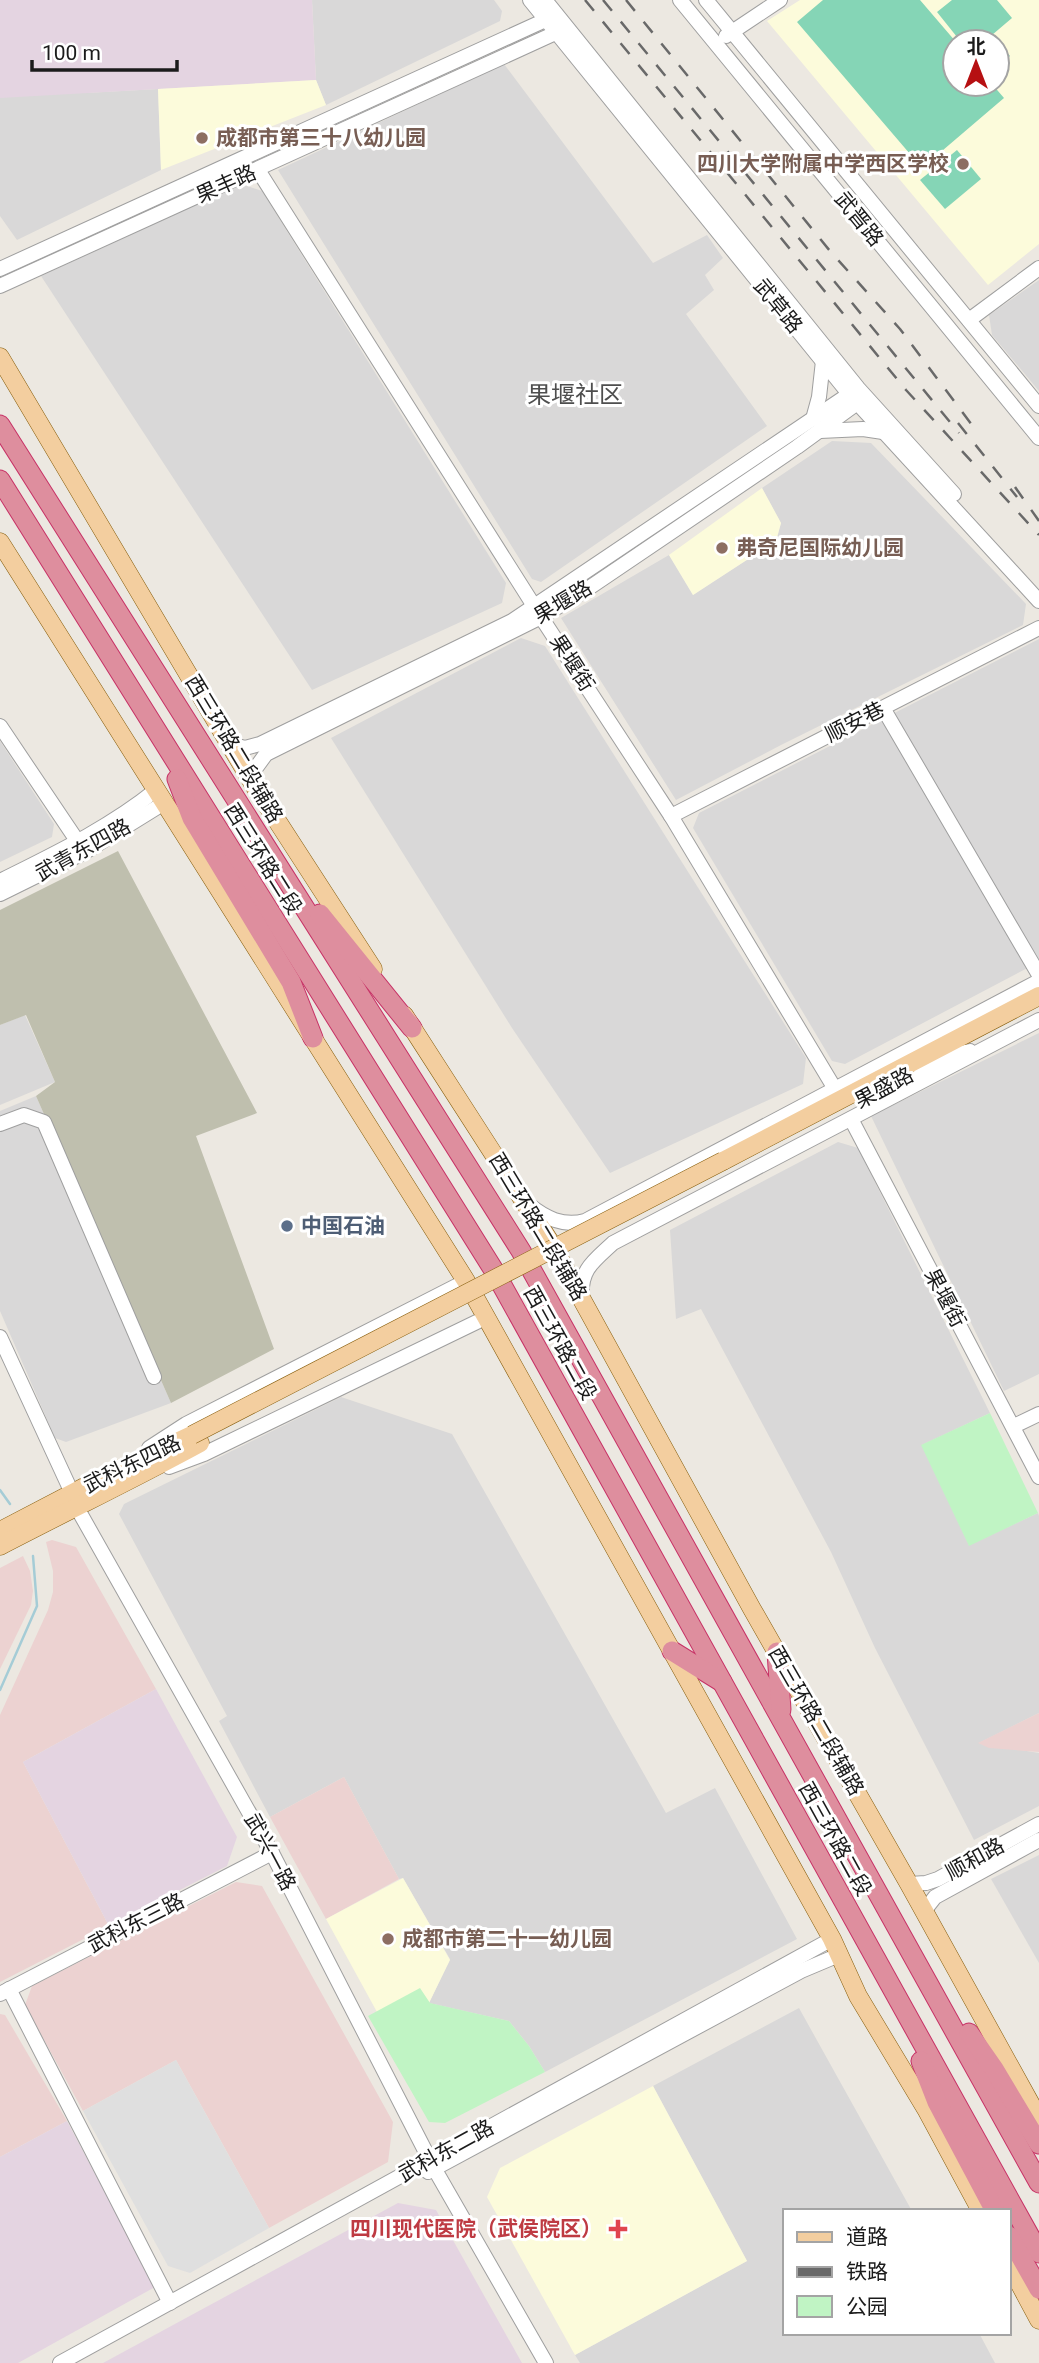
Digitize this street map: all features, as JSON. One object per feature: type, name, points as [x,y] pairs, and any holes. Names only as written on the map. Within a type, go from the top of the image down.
[{"type":"highway","name":"西三环路二段","points":[[0,415],[5,433],[521,1251],[1039,2183]]},
{"type":"highway","name":"西三环路二段","points":[[0,480],[493,1269],[1039,2253]]},
{"type":"highway","points":[[162,739],[192,818],[291,982],[313,1038]]},
{"type":"highway","points":[[260,839],[412,1028]]},
{"type":"highway","points":[[672,1651],[723,1683]]},
{"type":"highway","points":[[777,1652],[782,1718]]},
{"type":"highway","points":[[917,1961],[994,2068],[1039,2144]]},
{"type":"highway","points":[[887,1978],[937,2102],[994,2209]]},
{"type":"highway","points":[[1011,2240],[1039,2289]]},
{"type":"main road","name":"西三环路二段辅路","points":[[0,357],[252,782],[552,1245],[1039,2119]]},
{"type":"main road","points":[[0,542],[466,1281],[836,1947],[858,1996],[926,2109],[980,2209]]},
{"type":"main road","points":[[942,1052],[1039,996]]},
{"type":"main road","name":"果盛路","points":[[196,1439],[942,1052],[1039,1007]]},
{"type":"main road","name":"武科东四路","points":[[74,1500],[196,1439]]},
{"type":"main road","points":[[0,1531],[74,1500]]},
{"type":"main road","points":[[0,1546],[74,1500]]},
{"type":"main road","points":[[1011,2268],[1039,2320]]},
{"type":"street","name":"武草路","points":[[530,0],[556,24],[858,396],[883,432],[1039,601]]},
{"type":"street","name":"武草路","points":[[545,0],[556,24],[822,361],[1039,589]]},
{"type":"street","name":"武晋路","points":[[680,0],[1039,438]]},
{"type":"street","name":"武晋路","points":[[706,0],[1039,406]]},
{"type":"street","points":[[716,45],[780,0]]},
{"type":"street","name":"果丰路","points":[[0,286],[258,170],[556,24]]},
{"type":"street","name":"果丰路","points":[[0,269],[556,24]]},
{"type":"street","name":"果堰街","points":[[258,170],[671,816],[835,1089]]},
{"type":"street","points":[[969,320],[1039,268]]},
{"type":"street","points":[[822,361],[816,425],[883,432]]},
{"type":"street","name":"果堰路","points":[[230,744],[245,748],[260,744],[512,621],[586,590],[858,396]]},
{"type":"street","name":"果堰路","points":[[252,782],[255,769],[266,754],[538,611]]},
{"type":"street","name":"顺安巷","points":[[671,816],[1039,628]]},
{"type":"street","points":[[883,708],[1039,975]]},
{"type":"street","points":[[0,726],[81,847]]},
{"type":"street","name":"武青东四路","points":[[0,894],[81,847],[138,805],[160,796]]},
{"type":"street","name":"武青东四路","points":[[0,881],[81,847]]},
{"type":"street","points":[[523,1199],[550,1219],[576,1224],[585,1221],[1039,981]]},
{"type":"street","points":[[889,1099],[942,1052],[974,1016]]},
{"type":"street","points":[[582,1298],[583,1276],[592,1262],[613,1243],[1039,1020]]},
{"type":"street","points":[[876,1067],[942,1052],[985,1048]]},
{"type":"street","points":[[0,1124],[24,1115],[44,1122],[154,1377]]},
{"type":"street","name":"果堰街","points":[[850,1119],[1039,1477]]},
{"type":"street","points":[[120,1478],[186,1424],[466,1281]]},
{"type":"street","points":[[120,1478],[204,1454],[487,1317]]},
{"type":"street","name":"武兴一路","points":[[0,1337],[74,1500],[272,1853],[432,2164],[546,2363]]},
{"type":"street","points":[[1014,1426],[1039,1413]]},
{"type":"street","name":"顺和路","points":[[909,1884],[938,1879],[1039,1824]]},
{"type":"street","name":"顺和路","points":[[924,1911],[935,1897],[1039,1840]]},
{"type":"street","name":"武科东三路","points":[[4,1991],[272,1853]]},
{"type":"street","name":"武科东二路","points":[[60,2363],[836,1947]]},
{"type":"street","points":[[4,1991],[170,2303]]},
{"type":"street","name":"武科东二路","points":[[80,2363],[432,2164]]},
{"type":"shaded area","points":[[0,0],[85,93],[158,89],[161,170],[17,240],[0,216]]},
{"type":"shaded area","points":[[0,0],[312,0],[316,80],[0,98]]},
{"type":"shaded area","points":[[312,0],[494,0],[502,11],[500,21],[326,105],[316,80]]},
{"type":"shaded area","name":"四川大学附属中学西区学校","points":[[800,0],[1039,0],[1039,244],[988,285],[767,21]]},
{"type":"shaded area","points":[[504,64],[653,263],[707,235],[723,258],[705,275],[714,290],[686,314],[767,426],[541,582],[532,579],[278,170]]},
{"type":"shaded area","name":"成都市第三十八幼儿园","points":[[316,80],[326,105],[161,170],[158,89]]},
{"type":"shaded area","points":[[241,184],[262,191],[506,583],[502,603],[312,690],[41,276]]},
{"type":"shaded area","points":[[1039,280],[1039,391],[992,335],[989,315]]},
{"type":"shaded area","points":[[832,441],[871,443],[1026,604],[1023,625],[676,800],[561,618],[669,555],[693,595],[776,541],[781,523],[762,488]]},
{"type":"shaded area","name":"弗奇尼国际幼儿园","points":[[762,488],[781,523],[776,541],[693,595],[669,555]]},
{"type":"shaded area","points":[[521,638],[545,646],[806,1058],[803,1084],[610,1173],[512,1028],[331,738]]},
{"type":"shaded area","points":[[1039,639],[1039,962],[845,1064],[832,1061],[693,828],[699,813]]},
{"type":"shaded area","points":[[0,741],[54,824],[52,837],[0,862]]},
{"type":"shaded area","points":[[118,851],[257,1113],[196,1136],[274,1349],[171,1403],[36,1096],[55,1082],[26,1015],[0,1025],[0,910]]},
{"type":"shaded area","points":[[25,1015],[55,1082],[0,1105],[0,1025]]},
{"type":"shaded area","points":[[1039,1033],[1039,1374],[1004,1391],[871,1116]]},
{"type":"shaded area","points":[[36,1096],[171,1403],[66,1442],[55,1438],[0,1311],[0,1111]]},
{"type":"shaded area","points":[[838,1142],[858,1148],[990,1413],[922,1445],[969,1545],[1038,1513],[1039,1516],[1039,1713],[979,1743],[1039,1753],[1039,1806],[974,1840],[875,1648],[831,1552],[701,1309],[676,1319],[670,1230]]},
{"type":"shaded area","points":[[341,1397],[452,1434],[666,1813],[715,1788],[797,1939],[545,2072],[509,2021],[429,2003],[450,1959],[403,1878],[399,1879],[344,1777],[270,1817],[219,1721],[227,1716],[119,1514],[124,1504]]},
{"type":"shaded area","points":[[52,1540],[76,1547],[156,1689],[23,1762],[109,1926],[0,1982],[0,1715],[48,1610],[53,1592],[53,1571],[46,1542]]},
{"type":"shaded area","points":[[23,1556],[30,1571],[33,1591],[31,1605],[0,1669],[0,1568]]},
{"type":"shaded area","points":[[156,1689],[237,1837],[227,1866],[109,1926],[23,1762]]},
{"type":"shaded area","points":[[1039,1713],[1039,1752],[989,1748],[978,1743]]},
{"type":"shaded area","points":[[344,1777],[399,1879],[326,1919],[270,1817]]},
{"type":"shaded area","points":[[1039,1855],[1039,1963],[991,1879]]},
{"type":"shaded area","name":"成都市第二十一幼儿园","points":[[403,1878],[450,1960],[429,2003],[377,2012],[326,1919]]},
{"type":"shaded area","points":[[236,1882],[262,1886],[393,2122],[388,2162],[269,2228],[176,2060],[83,2111],[25,2005],[32,1986]]},
{"type":"shaded area","points":[[799,2008],[911,2209],[783,2209],[783,2335],[980,2335],[995,2363],[580,2363],[575,2355],[747,2261],[653,2086]]},
{"type":"shaded area","points":[[0,2014],[5,2015],[67,2121],[0,2157]]},
{"type":"shaded area","points":[[176,2060],[269,2228],[190,2273],[168,2266],[83,2111]]},
{"type":"shaded area","name":"四川现代医院（武侯院区）","points":[[653,2086],[747,2261],[575,2355],[487,2197],[500,2168]]},
{"type":"shaded area","points":[[67,2121],[155,2287],[18,2363],[0,2363],[0,2157]]},
{"type":"shaded area","points":[[398,2203],[436,2210],[522,2363],[103,2363]]},
{"type":"green space","points":[[823,0],[920,0],[944,28],[941,28],[941,98],[1004,98],[922,168],[797,22]]},
{"type":"green space","points":[[952,0],[997,0],[1012,18],[1000,28],[950,28],[937,12]]},
{"type":"green space","points":[[957,150],[981,179],[945,209],[920,180]]},
{"type":"green space","points":[[990,1413],[1038,1513],[969,1546],[921,1445]]},
{"type":"green space","points":[[420,1988],[430,2003],[509,2021],[545,2072],[445,2123],[429,2122],[368,2016]]},
{"type":"waterway","points":[[0,1490],[10,1504]]},
{"type":"waterway","points":[[0,1690],[37,1606],[33,1556]]},
{"type":"railway","points":[[585,0],[906,390],[1039,535]]},
{"type":"railway","points":[[603,0],[959,433]]},
{"type":"railway","points":[[626,0],[830,251],[900,329],[975,429]]},
{"type":"railway","points":[[958,423],[1017,497]]},
{"type":"railway","points":[[1015,487],[1039,521]]},
{"type":"place","name":"成都市第三十八幼儿园","points":[[202,138]]},
{"type":"place","name":"四川大学附属中学西区学校","points":[[963,164]]},
{"type":"place","name":"弗奇尼国际幼儿园","points":[[722,548]]},
{"type":"place","name":"中国石油","points":[[287,1226]]},
{"type":"place","name":"成都市第二十一幼儿园","points":[[388,1939]]},
{"type":"place","name":"四川现代医院（武侯院区）","points":[[618,2229]]},
{"type":"district","name":"果堰社区","points":[[575,395]]}]
